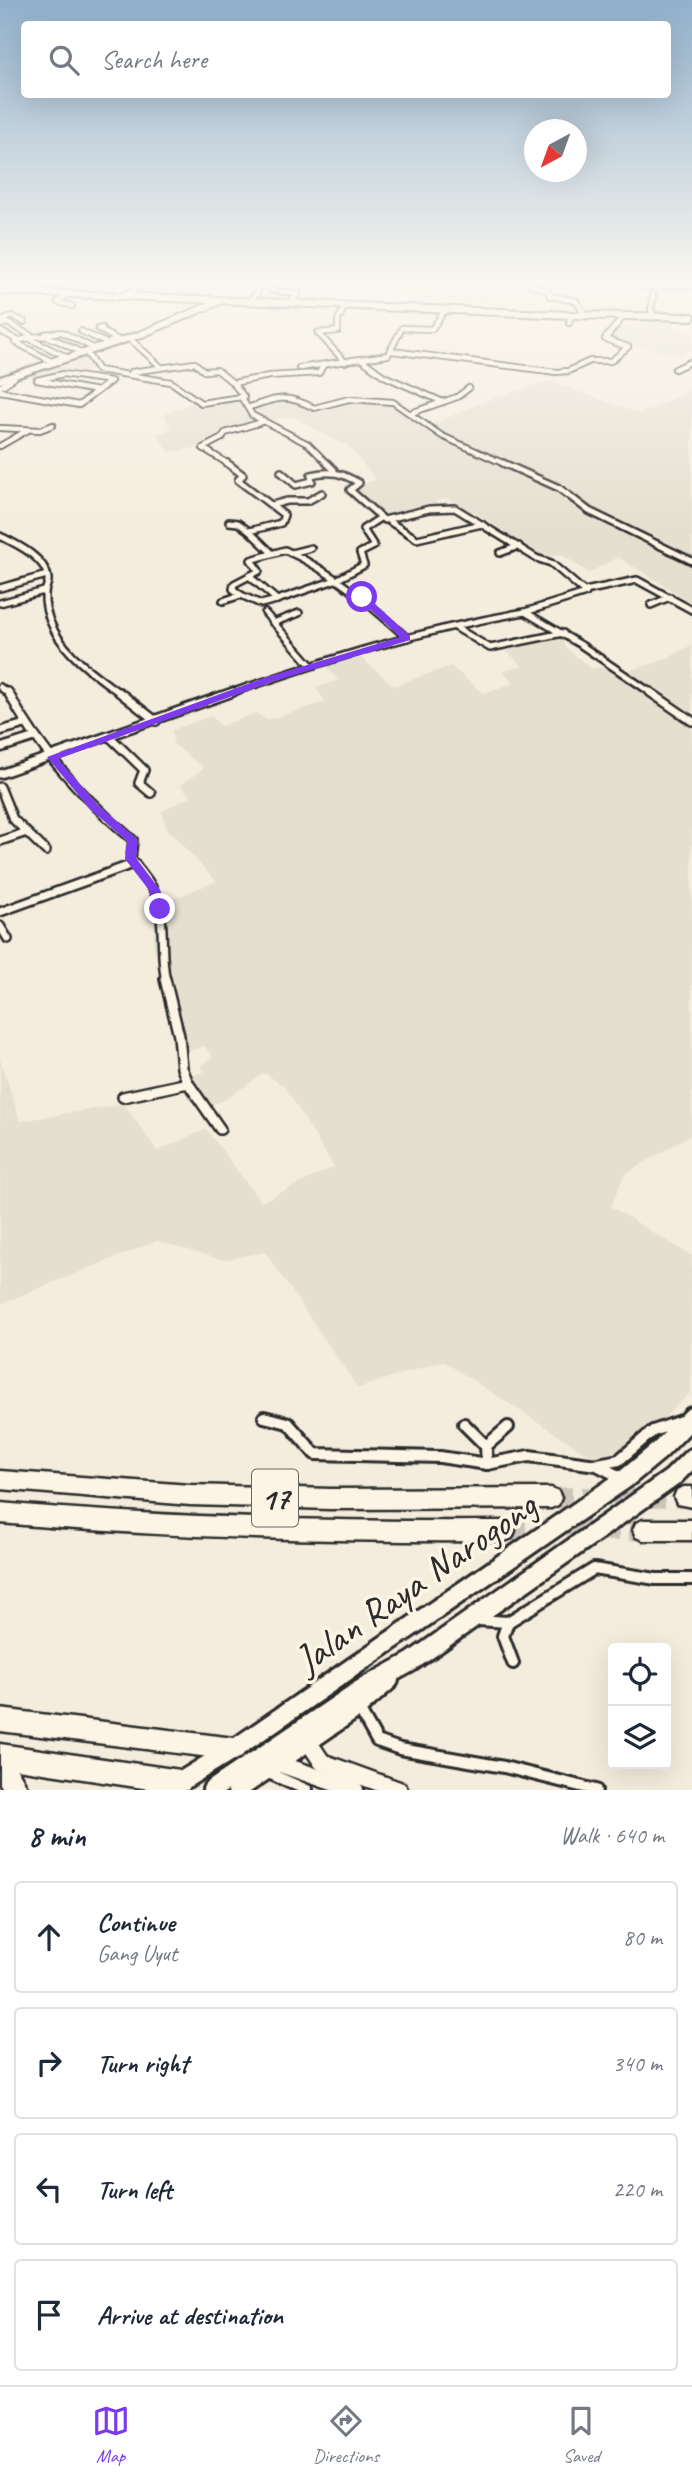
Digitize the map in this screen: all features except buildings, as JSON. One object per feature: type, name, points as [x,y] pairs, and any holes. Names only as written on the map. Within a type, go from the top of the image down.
[{"type":"highway","name":"17","points":[[0,1480],[190,1495],[330,1499],[551,1498]]},
{"type":"highway","name":"17","points":[[0,1513],[186,1528],[330,1532],[505,1531]]},
{"type":"highway","points":[[643,1531],[692,1530]]},
{"type":"highway","points":[[0,1720],[234,1749]]},
{"type":"highway","points":[[0,1755],[177,1787]]},
{"type":"highway","points":[[0,1770],[7,1774],[18,1790]]},
{"type":"main road","points":[[0,380],[48,365]]},
{"type":"main road","name":"Jalan Raya Narogong","points":[[177,1787],[625,1479],[660,1450],[692,1417]]},
{"type":"main road","name":"Jalan Raya Narogong","points":[[212,1790],[262,1768],[360,1690],[411,1662],[672,1478],[692,1458]]},
{"type":"main road","points":[[237,1790],[262,1768],[309,1741],[358,1707],[411,1662]]},
{"type":"main road","points":[[309,1741],[322,1762],[399,1790]]},
{"type":"main road","points":[[234,1749],[262,1768],[355,1790]]},
{"type":"street","points":[[93,365],[97,370],[174,383],[201,403],[239,396],[251,406]]},
{"type":"street","points":[[127,373],[182,365]]},
{"type":"street","points":[[197,365],[204,371],[217,370],[233,383],[251,406],[252,415],[308,444],[334,470],[359,483],[350,489],[380,517],[417,539],[483,524]]},
{"type":"street","points":[[233,383],[269,376],[319,373],[324,365]]},
{"type":"street","points":[[299,368],[327,365]]},
{"type":"street","points":[[369,365],[391,380],[443,402]]},
{"type":"street","points":[[498,365],[556,372],[568,371],[582,365]]},
{"type":"street","points":[[675,369],[683,365]]},
{"type":"street","points":[[0,389],[79,404],[111,381],[73,374],[41,377],[37,380],[97,391]]},
{"type":"street","points":[[0,389],[14,378]]},
{"type":"street","points":[[411,413],[460,396],[464,389],[469,388]]},
{"type":"street","points":[[251,406],[278,397],[296,399],[314,408],[358,399],[390,401],[442,436],[559,488],[589,511],[692,561]]},
{"type":"street","points":[[249,531],[283,521],[284,515],[261,494],[253,492],[237,480],[243,475],[241,472],[203,448],[222,438],[224,433],[262,422]]},
{"type":"street","points":[[0,428],[40,430],[53,425]]},
{"type":"street","points":[[0,446],[29,429]]},
{"type":"street","points":[[281,472],[296,485],[312,481],[311,475],[334,470]]},
{"type":"street","points":[[272,505],[287,500],[308,501],[322,493]]},
{"type":"street","points":[[387,520],[429,509],[450,507],[551,564],[585,591]]},
{"type":"street","points":[[380,517],[363,529],[374,546],[360,553],[364,565],[338,579],[261,604],[233,589],[234,584],[259,571],[251,560],[285,550],[338,579],[407,638]]},
{"type":"street","points":[[229,522],[237,522],[272,553]]},
{"type":"street","points":[[0,536],[32,556],[47,575],[49,580],[44,591],[48,616],[58,637],[86,666],[156,721]]},
{"type":"street","points":[[500,553],[519,546]]},
{"type":"street","points":[[291,554],[311,548]]},
{"type":"street","points":[[0,588],[47,575]]},
{"type":"street","points":[[249,576],[277,600]]},
{"type":"street","points":[[0,773],[311,665],[407,638],[525,612],[583,595],[585,591],[638,580],[692,610]]},
{"type":"street","points":[[0,603],[44,591]]},
{"type":"street","points":[[223,601],[241,595]]},
{"type":"street","points":[[651,605],[670,597]]},
{"type":"street","points":[[525,612],[563,634],[692,721]]},
{"type":"street","points":[[265,613],[311,665]]},
{"type":"street","points":[[272,622],[299,613]]},
{"type":"street","points":[[455,627],[490,648],[563,634]]},
{"type":"street","points":[[0,687],[8,691],[25,724],[94,807],[133,840],[130,851],[134,864],[154,890],[160,909],[160,961],[179,1036],[179,1056],[188,1083],[220,1129]]},
{"type":"street","points":[[0,731],[25,724]]},
{"type":"street","points":[[0,748],[35,737]]},
{"type":"street","points":[[110,737],[145,770],[139,783],[151,793]]},
{"type":"street","points":[[0,787],[13,819],[24,833],[46,851]]},
{"type":"street","points":[[0,841],[24,833]]},
{"type":"street","points":[[0,912],[134,864]]},
{"type":"street","points":[[0,926],[8,939]]},
{"type":"street","points":[[123,1097],[188,1083]]},
{"type":"street","points":[[264,1418],[274,1417],[292,1425],[315,1454],[440,1457],[487,1464],[529,1456],[597,1465],[625,1479]]},
{"type":"street","points":[[597,1465],[619,1460],[653,1431],[692,1417]]},
{"type":"street","points":[[464,1424],[486,1446],[487,1464]]},
{"type":"street","points":[[486,1446],[508,1427]]},
{"type":"street","points":[[471,1620],[508,1622],[594,1569],[656,1579],[692,1579]]},
{"type":"street","points":[[508,1622],[503,1636],[513,1663]]},
{"type":"street","points":[[358,1707],[377,1741],[400,1749],[504,1767],[596,1790]]},
{"type":"street","points":[[262,1768],[307,1790]]},
{"type":"shaded area","points":[[49,365],[93,365],[96,370],[34,378],[18,374]]},
{"type":"shaded area","points":[[549,381],[641,414],[692,389],[692,603],[618,557],[589,573],[561,554],[544,559],[483,517],[446,498],[387,518],[354,487],[376,480],[347,444],[338,442],[293,416],[265,422],[258,419],[218,432],[202,447],[169,452],[157,434],[171,429],[164,414],[197,401],[206,406],[239,398],[249,404],[280,394],[297,397],[316,406],[352,398],[395,398],[428,426],[488,400]]},
{"type":"shaded area","points":[[556,635],[563,638],[565,647],[592,669],[603,666],[614,675],[664,660],[692,645],[692,1134],[624,1175],[611,1207],[692,1256],[691,1392],[612,1470],[443,1361],[358,1388],[265,1252],[222,1260],[157,1241],[0,1304],[0,1059],[20,1121],[124,1104],[157,1151],[206,1129],[261,1202],[334,1167],[284,1086],[264,1073],[226,1099],[206,1107],[183,1078],[204,1072],[200,1066],[213,1057],[204,1046],[185,1053],[172,1020],[153,943],[157,905],[216,881],[166,828],[162,811],[191,796],[180,785],[204,768],[173,744],[172,730],[211,716],[221,726],[256,713],[266,720],[326,702],[315,688],[338,680],[323,663],[356,653],[394,686],[451,666],[483,693],[514,683],[503,671],[523,666],[504,649]]},
{"type":"tunnel","points":[[551,1498],[684,1497]]},
{"type":"tunnel","points":[[505,1531],[643,1530]]},
{"type":"route","points":[[160,909],[154,890],[131,859],[133,840],[94,807],[52,757],[311,665],[407,638],[362,597]]}]
